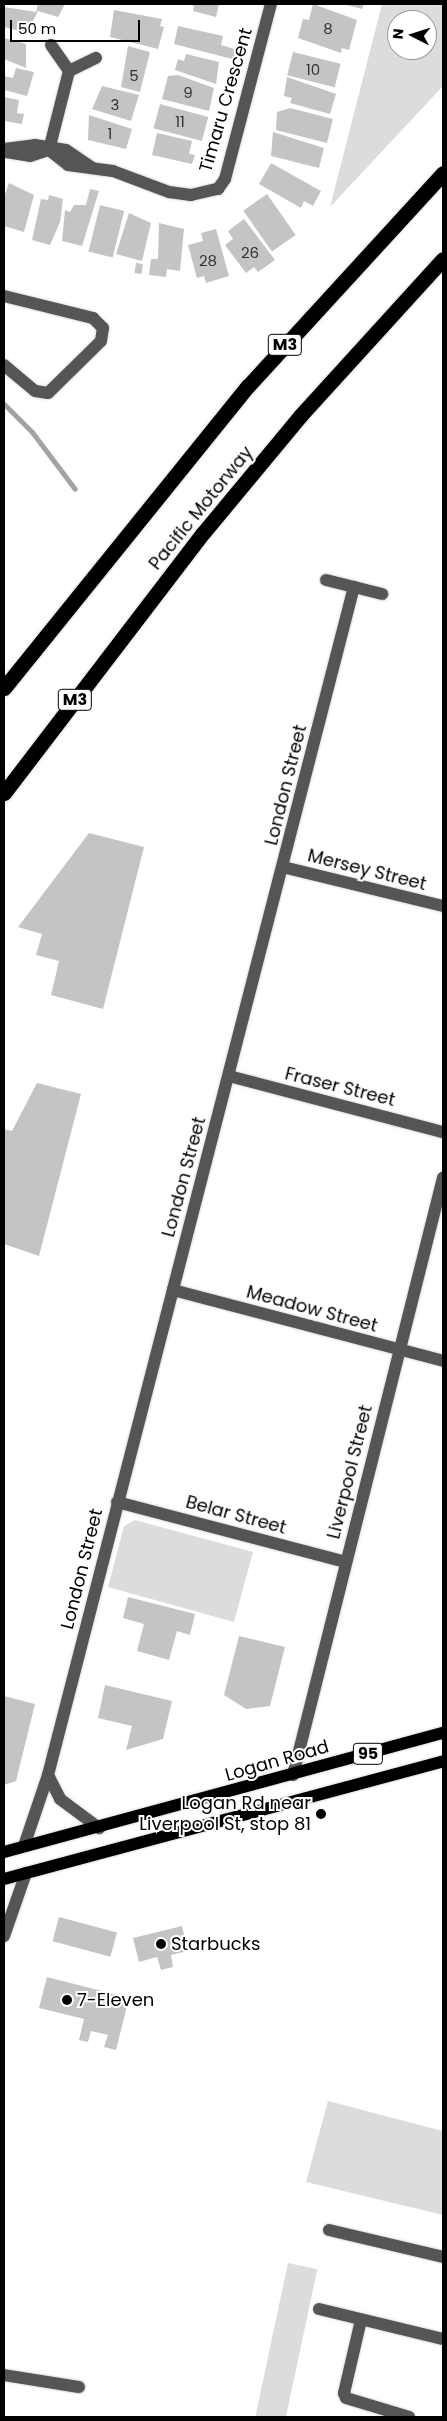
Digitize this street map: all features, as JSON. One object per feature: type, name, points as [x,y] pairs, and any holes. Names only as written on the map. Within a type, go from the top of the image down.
[{"type":"highway","name":"M3","points":[[4,688],[248,386],[443,173]]},
{"type":"highway","name":"Pacific Motorway","points":[[4,793],[203,533],[300,416],[443,259]]},
{"type":"main road","name":"Logan Road","points":[[4,1852],[99,1828],[443,1733]]},
{"type":"main road","name":"95","points":[[4,1879],[443,1761]]},
{"type":"street","name":"Timaru Crescent","points":[[49,150],[66,150],[93,168],[113,171],[169,192],[191,195],[218,189],[224,179],[271,4]]},
{"type":"street","points":[[4,150],[35,145],[49,150],[69,71],[51,45]]},
{"type":"street","points":[[69,71],[96,58]]},
{"type":"street","points":[[4,296],[93,318],[103,328],[100,341],[48,393],[35,391],[4,364]]},
{"type":"street","points":[[326,580],[382,594]]},
{"type":"street","name":"London Street","points":[[24,1846],[48,1775],[354,587]]},
{"type":"street","name":"Mersey Street","points":[[283,867],[443,906]]},
{"type":"street","name":"Fraser Street","points":[[229,1076],[443,1132]]},
{"type":"street","name":"Liverpool Street","points":[[293,1775],[443,1178]]},
{"type":"street","name":"Meadow Street","points":[[173,1290],[443,1361]]},
{"type":"street","name":"Belar Street","points":[[117,1502],[345,1562]]},
{"type":"street","points":[[48,1775],[60,1799],[99,1828]]},
{"type":"street","points":[[4,1936],[26,1873]]},
{"type":"street","points":[[329,2230],[443,2257]]},
{"type":"street","points":[[319,2309],[443,2339]]},
{"type":"street","points":[[361,2320],[344,2393],[346,2398],[409,2417]]},
{"type":"street","points":[[4,2375],[79,2387]]},
{"type":"shaded area","points":[[382,4],[443,4],[443,86],[330,207]]},
{"type":"shaded area","points":[[135,1520],[253,1552],[234,1622],[108,1587],[124,1526]]},
{"type":"shaded area","points":[[328,2101],[443,2131],[443,2215],[306,2182]]},
{"type":"shaded area","points":[[288,2263],[317,2269],[286,2417],[255,2417]]},
{"type":"building","points":[[38,4],[65,4],[58,17],[38,11],[27,33],[4,27],[4,7],[36,12]]},
{"type":"building","points":[[189,4],[219,4],[216,17],[193,11],[194,6]]},
{"type":"building","points":[[313,4],[357,20],[349,50],[342,48],[341,53],[298,38],[303,19],[309,20]]},
{"type":"building","points":[[343,4],[364,4],[362,9]]},
{"type":"building","points":[[114,10],[162,19],[160,26],[164,27],[158,49],[110,37]]},
{"type":"building","points":[[178,26],[223,36],[221,45],[238,50],[236,60],[174,44]]},
{"type":"building","points":[[4,38],[26,44],[26,68],[4,59]]},
{"type":"building","points":[[128,46],[150,52],[140,92],[121,87]]},
{"type":"building","points":[[293,52],[341,64],[335,87],[287,75]]},
{"type":"building","points":[[186,54],[219,62],[216,84],[175,70],[178,59],[184,61]]},
{"type":"building","points":[[16,68],[34,72],[27,96],[4,90],[4,76],[13,78]]},
{"type":"building","points":[[178,75],[214,88],[209,111],[162,99],[168,76]]},
{"type":"building","points":[[287,77],[336,94],[330,114],[290,103],[292,98],[284,96]]},
{"type":"building","points":[[102,86],[139,95],[131,121],[92,109]]},
{"type":"building","points":[[4,97],[19,100],[17,113],[24,114],[22,124],[4,121]]},
{"type":"building","points":[[160,104],[208,117],[202,141],[154,128]]},
{"type":"building","points":[[290,108],[333,119],[327,143],[276,130],[277,112]]},
{"type":"building","points":[[89,115],[132,129],[126,149],[88,140]]},
{"type":"building","points":[[273,132],[324,148],[319,168],[271,156]]},
{"type":"building","points":[[157,133],[192,141],[189,154],[195,155],[192,164],[152,155]]},
{"type":"building","points":[[271,163],[321,191],[313,206],[304,201],[301,208],[259,184]]},
{"type":"building","points":[[9,183],[34,195],[24,232],[4,226],[4,197]]},
{"type":"building","points":[[90,189],[99,191],[82,246],[62,241],[65,210],[70,212],[74,205],[86,205]]},
{"type":"building","points":[[267,194],[296,235],[272,252],[243,211]]},
{"type":"building","points":[[49,195],[63,199],[60,222],[50,245],[32,240],[41,199],[48,200]]},
{"type":"building","points":[[100,205],[124,211],[113,258],[88,252]]},
{"type":"building","points":[[129,213],[151,223],[142,261],[116,254]]},
{"type":"building","points":[[244,219],[275,260],[258,272],[254,267],[246,273],[225,245],[233,239],[228,231]]},
{"type":"building","points":[[159,223],[184,229],[180,271],[167,269],[166,277],[149,275],[151,259],[158,259]]},
{"type":"building","points":[[216,229],[229,276],[206,283],[204,276],[197,278],[188,245],[203,241],[201,233]]},
{"type":"building","points":[[136,263],[143,264],[142,274],[135,273]]},
{"type":"building","points":[[89,833],[144,847],[103,1009],[51,995],[59,961],[36,955],[42,934],[18,927]]},
{"type":"building","points":[[37,1083],[81,1094],[39,1256],[4,1244],[4,1129],[12,1131]]},
{"type":"building","points":[[128,1597],[195,1614],[190,1635],[177,1631],[169,1660],[137,1651],[144,1624],[123,1618]]},
{"type":"building","points":[[239,1636],[285,1647],[270,1706],[246,1709],[224,1695]]},
{"type":"building","points":[[105,1685],[172,1701],[163,1739],[126,1750],[132,1726],[98,1718]]},
{"type":"building","points":[[4,1696],[35,1704],[16,1781],[4,1785]]},
{"type":"building","points":[[59,1917],[117,1933],[110,1957],[53,1941]]},
{"type":"building","name":"Starbucks","points":[[182,1926],[188,1951],[171,1955],[173,1967],[161,1970],[157,1957],[139,1962],[133,1938]]},
{"type":"building","points":[[47,1977],[129,1998],[116,2050],[104,2047],[108,2035],[91,2031],[88,2042],[79,2040],[84,2019],[39,2008]]},
{"type":"waterway","points":[[4,404],[32,432],[75,489]]},
{"type":"place","name":"Logan Rd near Liverpool St, stop 81","points":[[321,1814]]},
{"type":"place","name":"Starbucks","points":[[161,1944]]},
{"type":"place","name":"7-Eleven","points":[[67,2000]]}]
